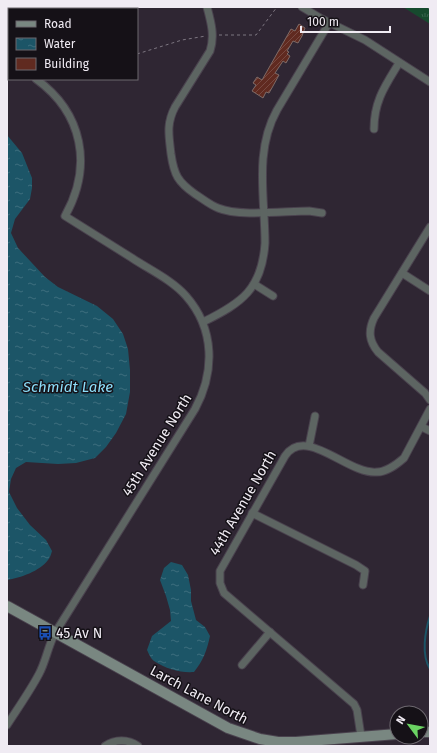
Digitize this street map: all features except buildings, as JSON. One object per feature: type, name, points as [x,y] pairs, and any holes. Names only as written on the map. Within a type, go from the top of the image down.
[{"type":"street","points":[[207,7],[213,35],[213,43],[210,51],[175,107],[169,124],[174,171],[181,184],[211,205],[220,209],[239,212],[310,211],[322,214]]},
{"type":"street","points":[[302,7],[329,23],[364,40],[430,82]]},
{"type":"street","points":[[37,80],[51,90],[61,102],[70,116],[79,144],[81,160],[80,175],[77,190],[65,216],[177,288],[187,297],[204,322],[232,307],[242,299],[258,278],[264,255],[265,230],[263,156],[266,134],[277,110],[329,23]]},
{"type":"street","points":[[374,129],[374,113],[378,99],[399,63]]},
{"type":"street","points":[[430,227],[371,325],[371,339],[378,352],[425,393],[430,400]]},
{"type":"street","points":[[402,273],[430,291]]},
{"type":"street","points":[[254,284],[273,296]]},
{"type":"street","name":"45th Avenue North","points":[[7,725],[44,665],[50,642],[55,633],[203,395],[210,366],[204,322]]},
{"type":"street","points":[[315,416],[309,446],[361,471],[378,472],[387,470],[398,464],[404,458],[430,409]]},
{"type":"street","points":[[422,426],[430,431]]},
{"type":"street","name":"44th Avenue North","points":[[270,632],[224,593],[219,577],[222,566],[288,452],[293,448],[300,446],[309,446]]},
{"type":"street","points":[[252,513],[366,571],[363,585]]},
{"type":"street","name":"Larch Lane North","points":[[7,606],[228,728],[260,739],[279,744],[389,734]]},
{"type":"street","points":[[242,665],[270,632],[354,704],[357,710],[361,736]]},
{"type":"street","points":[[106,745],[121,741],[128,741],[138,746]]},
{"type":"green space","points":[[403,7],[430,7],[430,24]]},
{"type":"water","name":"Schmidt Lake","points":[[7,135],[22,153],[32,178],[30,199],[15,219],[11,233],[18,248],[45,277],[58,287],[97,306],[113,319],[123,334],[128,349],[130,392],[126,414],[116,433],[106,447],[95,458],[76,463],[58,464],[26,462],[16,468],[11,479],[9,492],[17,508],[30,525],[46,540],[52,551],[49,559],[35,571],[18,578],[7,580]]},
{"type":"water","points":[[171,562],[182,565],[188,575],[191,590],[191,601],[196,620],[205,627],[210,636],[208,646],[200,664],[194,672],[179,671],[163,666],[153,660],[147,650],[152,636],[171,621],[170,610],[160,580],[164,568]]},
{"type":"waterway","points":[[430,616],[425,636],[426,657],[430,669]]},
{"type":"place","name":"45 Av N","points":[[45,633]]}]
